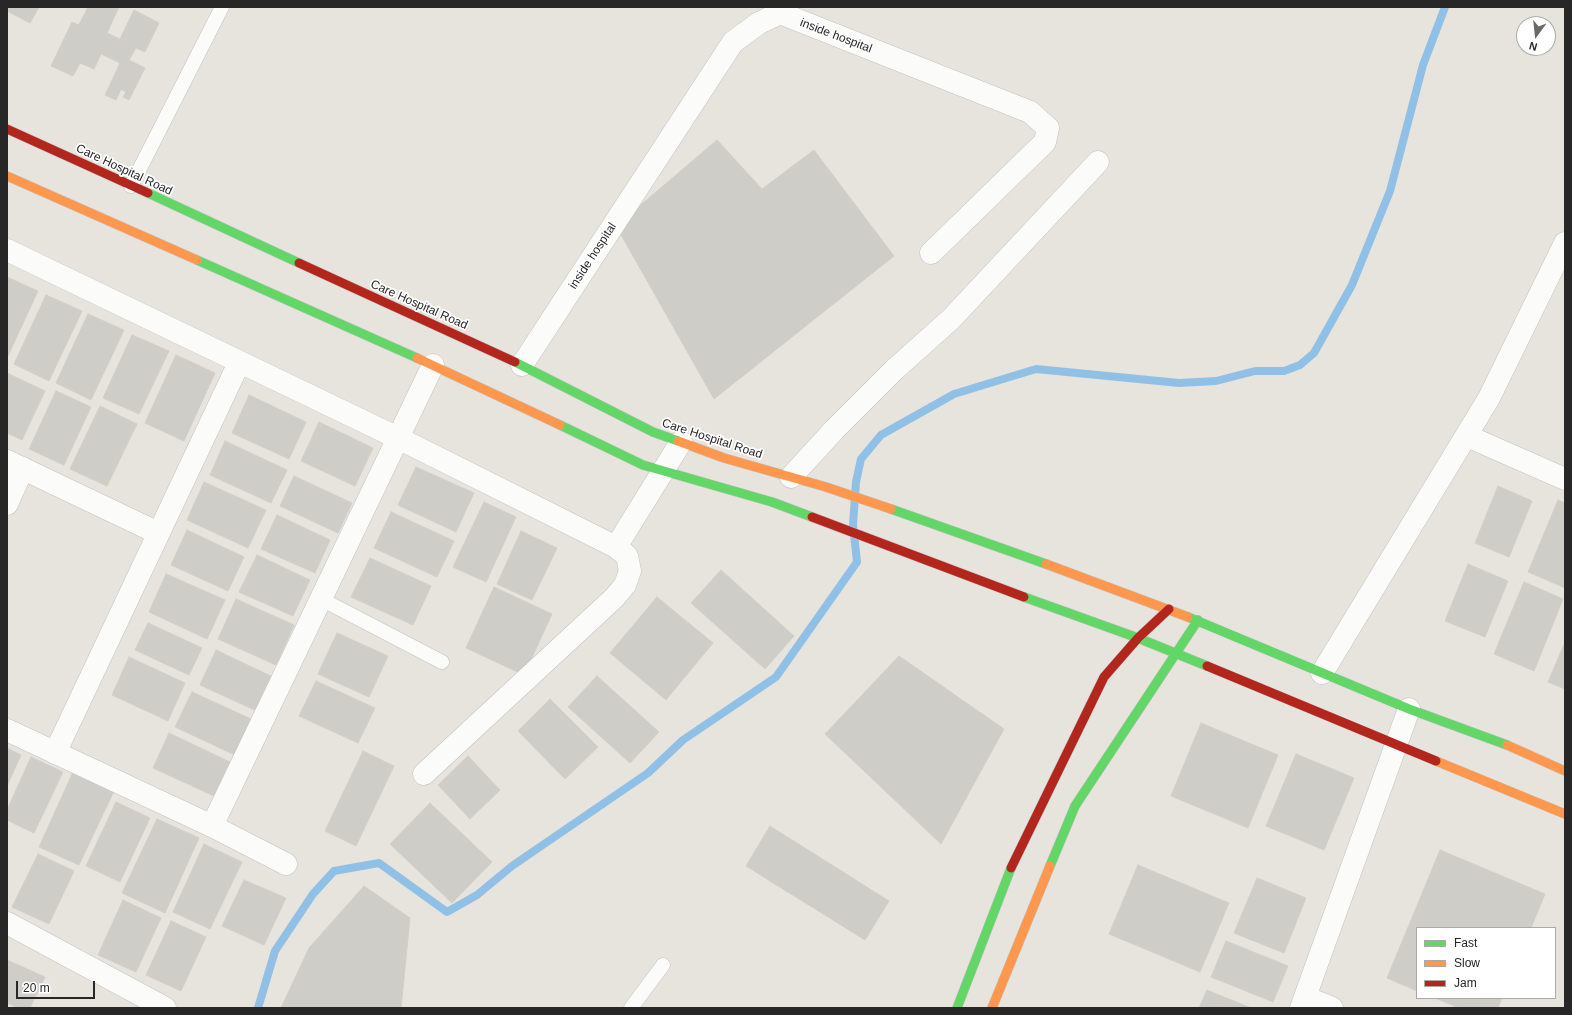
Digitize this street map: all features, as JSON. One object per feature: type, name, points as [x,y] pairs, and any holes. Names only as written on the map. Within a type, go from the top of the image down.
[{"type":"street","name":"inside hospital","points":[[522,364],[733,42],[759,23],[780,13],[1030,112],[1048,128],[1045,142],[931,253]]},
{"type":"street","name":"Care Hospital Road","points":[[7,129],[522,364],[653,432],[724,458],[826,487],[926,520],[1169,609],[1409,709],[1510,746],[1565,771]]},
{"type":"street","points":[[791,477],[834,430],[894,370],[951,319],[1098,162]]},
{"type":"street","points":[[7,176],[433,365],[643,465],[772,502],[926,561],[1138,638],[1396,746],[1565,814]]},
{"type":"street","points":[[1322,673],[1489,398],[1565,243]]},
{"type":"street","points":[[7,250],[239,363],[398,438],[616,548],[627,556],[630,571],[625,585],[614,598],[424,774]]},
{"type":"street","points":[[55,753],[239,363]]},
{"type":"street","points":[[212,826],[433,365]]},
{"type":"street","points":[[1467,436],[1565,479]]},
{"type":"street","points":[[616,548],[681,442]]},
{"type":"street","points":[[7,504],[15,465],[158,533]]},
{"type":"street","points":[[957,1008],[1012,864],[1104,676],[1138,638],[1169,609]]},
{"type":"street","points":[[992,1008],[1075,806],[1198,620]]},
{"type":"street","points":[[1332,1008],[1303,1002],[1409,709]]},
{"type":"street","points":[[7,730],[212,826],[286,864]]},
{"type":"street","points":[[7,924],[132,1000],[165,1008]]},
{"type":"lane","points":[[131,186],[222,7]]},
{"type":"lane","points":[[321,598],[442,662]]},
{"type":"lane","points":[[631,1008],[663,965]]},
{"type":"building","points":[[7,7],[39,7],[30,23],[7,11]]},
{"type":"building","points":[[88,7],[119,7],[107,33],[120,39],[134,10],[159,23],[145,52],[136,48],[129,60],[145,68],[129,100],[123,97],[126,92],[121,89],[116,100],[105,95],[120,63],[101,54],[94,69],[80,63],[73,76],[51,66],[72,22],[79,25]]},
{"type":"building","points":[[717,140],[762,189],[814,150],[894,256],[714,399],[616,226]]},
{"type":"building","points":[[7,277],[38,291],[8,356],[7,355]]},
{"type":"building","points":[[46,295],[82,311],[49,381],[14,364]]},
{"type":"building","points":[[88,314],[124,330],[91,400],[56,383]]},
{"type":"building","points":[[132,335],[169,351],[139,414],[103,398]]},
{"type":"building","points":[[176,355],[215,373],[184,441],[145,423]]},
{"type":"building","points":[[7,373],[45,391],[22,440],[7,433]]},
{"type":"building","points":[[56,391],[91,407],[64,465],[29,449]]},
{"type":"building","points":[[249,395],[306,422],[289,459],[232,433]]},
{"type":"building","points":[[100,406],[137,424],[107,486],[70,469]]},
{"type":"building","points":[[319,422],[373,448],[355,486],[301,461]]},
{"type":"building","points":[[225,441],[287,470],[271,503],[210,475]]},
{"type":"building","points":[[416,467],[474,493],[456,532],[398,505]]},
{"type":"building","points":[[294,476],[352,503],[338,533],[280,506]]},
{"type":"building","points":[[204,482],[266,510],[248,548],[187,520]]},
{"type":"building","points":[[1498,486],[1532,501],[1509,557],[1475,543]]},
{"type":"building","points":[[1558,500],[1565,503],[1565,588],[1528,572]]},
{"type":"building","points":[[484,502],[516,517],[486,582],[453,567]]},
{"type":"building","points":[[391,512],[454,541],[437,577],[374,548]]},
{"type":"building","points":[[277,515],[330,540],[315,573],[261,549]]},
{"type":"building","points":[[187,530],[244,557],[228,591],[171,565]]},
{"type":"building","points":[[521,531],[557,548],[532,600],[497,584]]},
{"type":"building","points":[[257,555],[310,580],[293,616],[239,592]]},
{"type":"building","points":[[370,558],[431,586],[413,625],[351,597]]},
{"type":"building","points":[[1468,564],[1508,581],[1485,637],[1445,621]]},
{"type":"building","points":[[721,570],[794,636],[765,669],[691,603]]},
{"type":"building","points":[[166,574],[225,600],[207,639],[149,612]]},
{"type":"building","points":[[1524,582],[1563,599],[1534,671],[1494,654]]},
{"type":"building","points":[[494,587],[552,614],[524,675],[466,648]]},
{"type":"building","points":[[657,597],[713,643],[666,700],[610,653]]},
{"type":"building","points":[[236,599],[294,625],[276,665],[218,639]]},
{"type":"building","points":[[148,623],[202,648],[189,675],[135,650]]},
{"type":"building","points":[[337,633],[388,656],[369,697],[318,674]]},
{"type":"building","points":[[1565,642],[1565,689],[1548,682]]},
{"type":"building","points":[[216,650],[275,678],[259,712],[200,685]]},
{"type":"building","points":[[899,656],[1004,729],[941,844],[825,734]]},
{"type":"building","points":[[129,657],[185,683],[168,721],[112,695]]},
{"type":"building","points":[[597,676],[659,732],[630,763],[568,707]]},
{"type":"building","points":[[316,681],[375,708],[358,743],[299,716]]},
{"type":"building","points":[[192,692],[251,719],[235,755],[175,727]]},
{"type":"building","points":[[550,699],[598,747],[565,779],[518,731]]},
{"type":"building","points":[[1201,723],[1278,755],[1248,828],[1171,796]]},
{"type":"building","points":[[169,733],[230,762],[214,796],[153,768]]},
{"type":"building","points":[[7,748],[21,755],[7,786]]},
{"type":"building","points":[[363,751],[394,766],[356,846],[325,831]]},
{"type":"building","points":[[1296,754],[1354,778],[1324,850],[1266,826]]},
{"type":"building","points":[[468,756],[500,790],[470,819],[438,785]]},
{"type":"building","points":[[31,757],[63,772],[34,833],[7,820],[7,810]]},
{"type":"building","points":[[73,772],[114,791],[79,865],[39,847]]},
{"type":"building","points":[[116,802],[150,818],[120,882],[86,866]]},
{"type":"building","points":[[430,803],[492,862],[452,903],[390,844]]},
{"type":"building","points":[[157,819],[199,838],[165,913],[122,893]]},
{"type":"building","points":[[770,826],[889,901],[865,940],[746,866]]},
{"type":"building","points":[[204,844],[242,862],[210,929],[173,912]]},
{"type":"building","points":[[1440,850],[1545,894],[1531,927],[1416,927],[1416,991],[1387,978]]},
{"type":"building","points":[[38,854],[74,871],[49,924],[12,907]]},
{"type":"building","points":[[1138,865],[1229,903],[1200,972],[1109,934]]},
{"type":"building","points":[[1257,878],[1306,898],[1284,953],[1234,933]]},
{"type":"building","points":[[244,880],[286,898],[264,945],[222,926]]},
{"type":"building","points":[[364,886],[410,918],[401,1008],[281,1008],[309,948]]},
{"type":"building","points":[[123,900],[161,918],[136,972],[98,955]]},
{"type":"building","points":[[171,921],[206,937],[181,991],[146,975]]},
{"type":"building","points":[[1226,941],[1288,966],[1273,1002],[1211,977]]},
{"type":"building","points":[[7,960],[45,977],[30,1008],[18,1008],[7,1003]]},
{"type":"building","points":[[1207,990],[1251,1008],[1199,1008]]},
{"type":"building","points":[[1437,999],[1502,999],[1498,1008],[1459,1008]]},
{"type":"waterway","points":[[258,1008],[275,951],[313,894],[334,871],[379,863],[447,912],[477,895],[512,866],[648,773],[683,740],[776,677],[857,562],[853,525],[856,482],[861,459],[881,435],[954,394],[1036,369],[1179,383],[1216,381],[1255,371],[1284,371],[1300,365],[1314,353],[1352,285],[1390,191],[1423,65],[1445,7]]},
{"type":"traffic: fast","points":[[148,193],[299,263]]},
{"type":"traffic: fast","points":[[197,260],[417,358]]},
{"type":"traffic: fast","points":[[515,362],[653,432],[678,441]]},
{"type":"traffic: fast","points":[[560,425],[643,465],[772,502],[812,517]]},
{"type":"traffic: fast","points":[[891,509],[1046,564]]},
{"type":"traffic: fast","points":[[1024,597],[1138,638],[1207,666]]},
{"type":"traffic: fast","points":[[1188,617],[1409,709],[1507,745]]},
{"type":"traffic: fast","points":[[1050,866],[1075,806],[1198,620]]},
{"type":"traffic: fast","points":[[957,1008],[1011,868]]},
{"type":"traffic: slow","points":[[7,176],[197,260]]},
{"type":"traffic: slow","points":[[417,358],[560,425]]},
{"type":"traffic: slow","points":[[678,441],[724,458],[826,487],[891,509]]},
{"type":"traffic: slow","points":[[1046,564],[1188,617]]},
{"type":"traffic: slow","points":[[1507,745],[1565,771]]},
{"type":"traffic: slow","points":[[1436,761],[1565,814]]},
{"type":"traffic: slow","points":[[992,1008],[1050,866]]},
{"type":"traffic: jam","points":[[7,129],[148,193]]},
{"type":"traffic: jam","points":[[299,263],[515,362]]},
{"type":"traffic: jam","points":[[812,517],[1024,597]]},
{"type":"traffic: jam","points":[[1011,868],[1104,677],[1138,638],[1169,609]]},
{"type":"traffic: jam","points":[[1207,666],[1436,761]]}]
